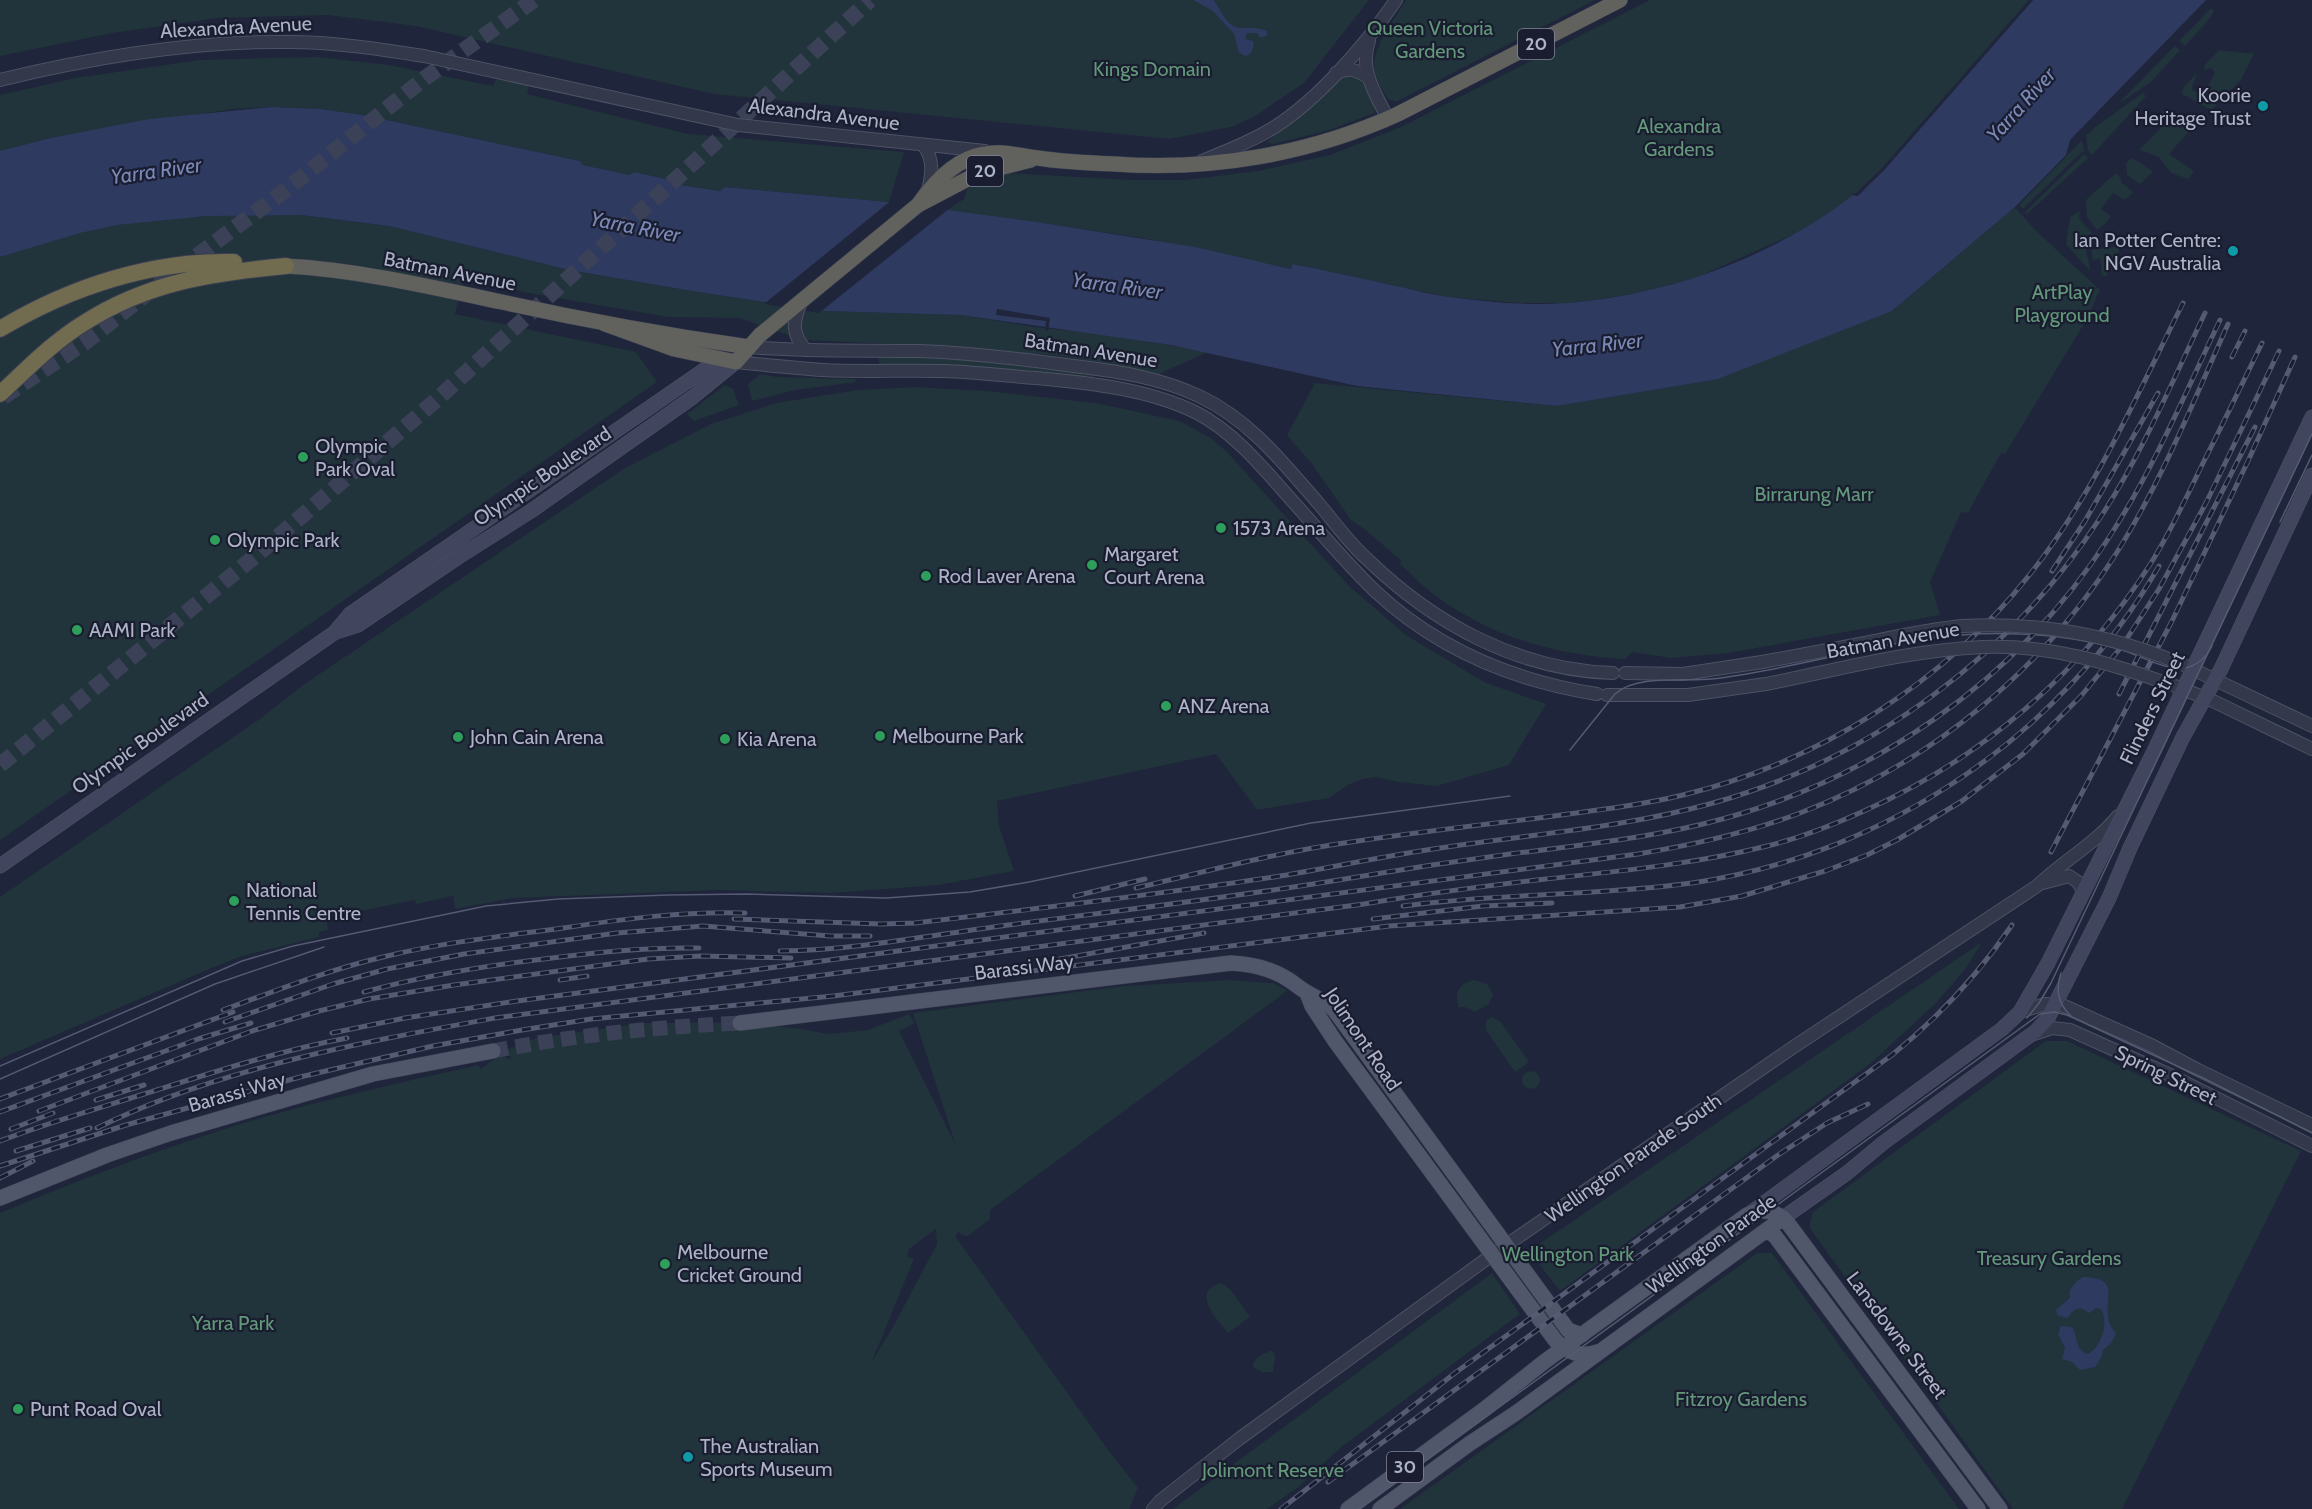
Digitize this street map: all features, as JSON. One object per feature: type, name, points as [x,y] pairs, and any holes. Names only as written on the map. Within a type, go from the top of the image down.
[{"type":"highway","name":"Alexandra Avenue","points":[[1000,152],[1040,159],[1143,165],[1254,158],[1293,150],[1348,135],[1388,119],[1620,0]]},
{"type":"highway","name":"Olympic Boulevard","points":[[720,359],[788,318],[802,300],[926,197],[939,179],[963,161],[982,154],[1000,152]]},
{"type":"highway","name":"Olympic Boulevard","points":[[926,197],[979,173],[1040,159]]},
{"type":"highway","points":[[0,329],[52,301],[108,280],[169,266],[203,262],[286,266]]},
{"type":"highway","name":"Batman Avenue","points":[[286,266],[406,282],[605,324],[745,346]]},
{"type":"highway","points":[[0,394],[68,334],[83,323],[126,300],[192,278],[286,266]]},
{"type":"highway","name":"Batman Avenue","points":[[605,324],[674,349],[736,362]]},
{"type":"highway","name":"Olympic Boulevard","points":[[736,362],[745,346]]},
{"type":"main road","name":"Olympic Boulevard","points":[[0,866],[334,633],[350,614],[720,359]]},
{"type":"main road","name":"Olympic Boulevard","points":[[334,633],[358,625],[515,522],[719,378],[736,362]]},
{"type":"main road","points":[[649,407],[659,411],[665,417]]},
{"type":"main road","name":"Flinders Street","points":[[2020,1012],[2044,971],[2155,749],[2176,687],[2312,417]]},
{"type":"main road","name":"Flinders Street","points":[[2058,1004],[2137,834],[2215,679],[2312,475]]},
{"type":"main road","points":[[506,506],[507,516],[515,522]]},
{"type":"main road","points":[[464,534],[474,547]]},
{"type":"main road","name":"Barassi Way","points":[[740,1023],[1231,963],[1248,964],[1272,971],[1307,993]]},
{"type":"main road","name":"Jolimont Road","points":[[1307,993],[1332,1007],[1569,1330],[1582,1335]]},
{"type":"main road","name":"Jolimont Road","points":[[1307,993],[1312,1006],[1360,1075],[1555,1340],[1564,1348]]},
{"type":"main road","name":"Wellington Parade","points":[[1380,1509],[1847,1173],[1883,1143],[2043,1024],[2058,1004]]},
{"type":"main road","name":"Wellington Parade","points":[[1348,1509],[1564,1348],[2002,1029],[2020,1012]]},
{"type":"main road","name":"Barassi Way","points":[[0,1198],[107,1155],[171,1133],[373,1074],[493,1051]]},
{"type":"main road","points":[[1360,1075],[1374,1064]]},
{"type":"main road","points":[[1747,1215],[1756,1211],[1768,1211],[1783,1218]]},
{"type":"main road","name":"Lansdowne Street","points":[[1783,1218],[2000,1509]]},
{"type":"main road","name":"Lansdowne Street","points":[[1763,1233],[1768,1231],[1775,1236],[1978,1509]]},
{"type":"main road","points":[[1564,1348],[1583,1354],[1600,1350]]},
{"type":"main road","points":[[1901,1405],[1915,1395]]},
{"type":"street","points":[[1198,163],[1274,128],[1300,108],[1371,34],[1396,0]]},
{"type":"street","points":[[1371,34],[1365,54],[1369,78],[1388,119]]},
{"type":"street","name":"Alexandra Avenue","points":[[0,80],[72,65],[174,49],[253,42],[318,43],[378,48],[424,56],[738,125],[924,146],[1000,152]]},
{"type":"street","points":[[1335,74],[1346,69],[1353,69],[1369,78]]},
{"type":"street","points":[[924,146],[932,169],[926,197]]},
{"type":"street","points":[[788,318],[795,335],[806,350]]},
{"type":"street","name":"Batman Avenue","points":[[745,346],[806,350],[922,352],[993,357],[1105,369],[1179,388],[1217,405],[1265,442],[1365,558],[1403,592],[1439,618],[1480,640],[1521,656],[1575,669],[1619,673],[1683,674],[1762,662],[1911,633],[1986,626],[2024,626],[2095,636],[2136,647],[2187,666],[2309,725]]},
{"type":"street","points":[[862,350],[873,370]]},
{"type":"street","name":"Batman Avenue","points":[[736,362],[823,370],[947,371],[1058,380],[1125,389],[1180,405],[1199,414],[1229,434],[1358,573],[1397,610],[1423,629],[1477,660],[1512,674],[1566,689],[1602,694],[1688,695],[1766,684],[1931,652],[1985,647],[2041,651],[2092,660],[2135,671],[2204,697],[2312,748]]},
{"type":"street","points":[[1229,434],[1239,420]]},
{"type":"street","points":[[1566,689],[1575,669]]},
{"type":"street","points":[[2298,741],[2309,725]]},
{"type":"street","name":"Wellington Parade South","points":[[1153,1509],[1239,1439],[1506,1245],[1792,1048],[2037,886],[2056,868],[2098,837],[2126,805]]},
{"type":"street","name":"Wellington Parade South","points":[[2037,886],[2069,876],[2079,882],[2083,891]]},
{"type":"street","points":[[2020,1012],[2041,1005],[2058,1004]]},
{"type":"street","name":"Spring Street","points":[[2058,1004],[2153,1046],[2198,1071],[2312,1125]]},
{"type":"street","name":"Spring Street","points":[[2018,1044],[2047,1029],[2070,1030],[2170,1075],[2312,1146]]},
{"type":"green space","name":"Kings Domain","points":[[0,0],[1369,0],[1304,83],[1254,117],[1231,127],[1169,139],[714,94],[416,26],[328,15],[218,18],[112,33],[0,56]]},
{"type":"green space","name":"Queen Victoria Gardens","points":[[1406,0],[1595,0],[1396,102],[1388,99],[1382,90],[1374,64],[1384,35]]},
{"type":"green space","name":"Alexandra Gardens","points":[[1650,0],[2033,0],[1869,186],[1801,231],[1700,276],[1649,291],[1565,303],[1519,303],[1448,297],[1294,264],[1292,269],[1143,238],[947,210],[964,199],[967,189],[983,179],[1008,173],[1130,180],[1185,180],[1258,171],[1330,155],[1401,127]]},
{"type":"green space","points":[[2211,8],[2214,11],[2210,18],[2185,46],[2179,41]]},
{"type":"green space","points":[[2175,46],[2180,50],[2151,82],[2117,105]]},
{"type":"green space","points":[[2219,50],[2254,54],[2240,81],[2211,110],[2182,94],[2183,88],[2197,73],[2193,91],[2197,92],[2209,84],[2215,73],[2211,68],[2205,70],[2204,66]]},
{"type":"green space","points":[[317,57],[389,65],[493,86],[496,79],[529,86],[527,94],[688,134],[904,152],[889,202],[725,187],[721,191],[674,184],[671,180],[634,172],[630,175],[583,165],[580,161],[363,115],[321,109],[272,107],[232,109],[46,139],[0,151],[0,95],[75,78],[200,60]]},
{"type":"green space","points":[[1344,75],[1356,77],[1365,85],[1375,108],[1374,113],[1330,130],[1273,144],[1268,143],[1268,141]]},
{"type":"green space","points":[[2143,93],[2146,96],[2092,155],[2088,150],[2086,136]]},
{"type":"green space","points":[[2164,110],[2190,116],[2197,130],[2191,129],[2169,154],[2194,171],[2188,179],[2171,173],[2159,157],[2139,150],[2163,126],[2151,124]]},
{"type":"green space","points":[[2082,140],[2084,150],[2023,209],[2019,205]]},
{"type":"green space","points":[[2084,154],[2088,158],[2027,214],[2025,212]]},
{"type":"green space","points":[[2131,158],[2153,172],[2140,184],[2127,175],[2126,163]]},
{"type":"green space","points":[[2116,173],[2121,182],[2133,192],[2125,200],[2113,193],[2101,209],[2111,216],[2097,230],[2087,217],[2086,200]]},
{"type":"green space","name":"Birrarung Marr","points":[[2015,207],[2035,230],[2100,290],[2087,319],[2005,454],[2001,453],[1968,513],[1961,512],[1930,582],[1940,615],[1728,653],[1671,658],[1632,652],[1625,659],[1550,649],[1479,623],[1422,585],[1399,563],[1402,561],[1351,520],[1312,464],[1287,435],[1315,383],[1556,406],[1892,311]]},
{"type":"green space","points":[[2080,211],[2079,218],[2092,234],[2089,236],[2091,240],[2085,242],[2090,271],[2066,244],[2070,217]]},
{"type":"green space","name":"Olympic Park","points":[[246,214],[301,215],[389,226],[569,270],[824,311],[961,315],[1034,327],[1111,335],[1208,352],[1159,374],[1052,355],[937,346],[803,340],[739,318],[668,317],[534,294],[463,279],[455,314],[636,352],[657,382],[0,840],[0,257],[87,231],[116,225],[165,219]]},
{"type":"green space","points":[[2121,246],[2106,277],[2102,275],[2100,259],[2093,260],[2091,250]]},
{"type":"green space","points":[[878,356],[966,360],[1095,374],[1094,378],[979,367],[879,365]]},
{"type":"green space","points":[[760,374],[777,377],[855,379],[856,382],[795,390],[752,401],[748,384]]},
{"type":"green space","points":[[725,385],[733,389],[739,405],[694,421],[687,414]]},
{"type":"green space","name":"Melbourne Park","points":[[915,387],[987,391],[1096,403],[1179,421],[1211,438],[1227,452],[1349,586],[1406,635],[1484,682],[1546,704],[1509,765],[1437,786],[1376,777],[1348,785],[1329,798],[1257,810],[1216,754],[997,801],[999,826],[1014,871],[938,885],[831,893],[720,890],[513,898],[455,909],[453,896],[416,904],[415,900],[326,918],[328,930],[319,932],[319,937],[242,956],[0,1059],[0,897],[261,718],[303,685],[625,468],[711,424],[776,403],[858,390]]},
{"type":"green space","name":"Wellington Park","points":[[1982,942],[1966,968],[1936,1003],[1871,1063],[1560,1291],[1529,1251]]},
{"type":"green space","name":"Yarra Park","points":[[1231,980],[1273,983],[1287,991],[990,1210],[990,1219],[968,1236],[959,1232],[955,1236],[1138,1488],[1129,1509],[0,1509],[0,1213],[143,1157],[261,1118],[478,1065],[481,1069],[501,1054],[510,1060],[511,1057],[501,1052],[536,1038],[645,1023],[741,1022],[828,1034],[868,1030],[909,1014],[915,1023],[899,1031],[956,1146],[913,1013],[1124,986]],"holes":[[[936,1229],[937,1244],[893,1327],[872,1361],[914,1259],[907,1256],[909,1249]]]},
{"type":"green space","points":[[1474,980],[1487,984],[1493,995],[1489,1004],[1475,1012],[1459,1007],[1457,1002],[1459,989]]},
{"type":"green space","points":[[1491,1017],[1500,1021],[1529,1062],[1515,1072],[1486,1030],[1486,1021]]},
{"type":"green space","name":"Treasury Gardens","points":[[2046,1041],[2067,1041],[2301,1151],[2122,1509],[2013,1509],[1809,1227],[1813,1212]]},
{"type":"green space","points":[[1531,1071],[1538,1073],[1540,1080],[1538,1087],[1531,1089],[1524,1087],[1522,1080],[1524,1073]]},
{"type":"green space","name":"Fitzroy Gardens","points":[[1757,1253],[1772,1253],[1959,1509],[1400,1509]]},
{"type":"green space","name":"Jolimont Reserve","points":[[1492,1273],[1520,1314],[1340,1448],[1297,1488],[1267,1509],[1173,1509]]},
{"type":"green space","points":[[1221,1283],[1230,1289],[1250,1317],[1228,1333],[1213,1314],[1207,1298],[1207,1292],[1213,1286]]},
{"type":"green space","points":[[1273,1351],[1275,1357],[1273,1372],[1263,1372],[1253,1367],[1256,1359]]},
{"type":"water","points":[[1193,0],[1214,0],[1225,18],[1233,25],[1261,29],[1267,31],[1267,35],[1261,38],[1257,33],[1247,33],[1245,39],[1253,41],[1254,44],[1251,53],[1246,56],[1239,53],[1234,34],[1213,11]]},
{"type":"water","name":"Yarra River","points":[[2033,0],[2206,0],[2070,140],[2066,155],[2015,207],[1892,311],[1718,379],[1556,406],[1357,386],[1171,345],[961,315],[824,311],[692,291],[569,270],[389,226],[301,215],[206,216],[117,225],[80,233],[0,257],[0,151],[46,139],[149,119],[272,107],[321,109],[363,115],[580,161],[583,165],[630,175],[634,172],[671,180],[674,184],[720,191],[725,187],[889,202],[1036,222],[1195,247],[1291,269],[1293,264],[1442,296],[1538,304],[1605,299],[1643,292],[1718,270],[1754,255],[1822,217],[1853,195],[1858,196],[1884,170]]},
{"type":"water","points":[[2083,1277],[2094,1278],[2106,1284],[2109,1295],[2108,1319],[2116,1334],[2103,1350],[2095,1367],[2080,1370],[2072,1362],[2062,1359],[2065,1348],[2058,1334],[2061,1326],[2072,1327],[2079,1347],[2088,1354],[2097,1346],[2103,1334],[2104,1321],[2101,1309],[2096,1308],[2089,1313],[2081,1308],[2074,1310],[2067,1318],[2057,1315],[2056,1310],[2070,1298],[2070,1290]]},
{"type":"pier","points":[[2029,0],[2033,0],[1884,170],[1857,196],[1850,194],[1856,193],[1882,168]]},
{"type":"pier","points":[[893,199],[950,208],[819,313],[764,304]]},
{"type":"pier","points":[[997,309],[1050,318],[1048,331],[1045,331],[1046,321],[996,315]]},
{"type":"tunnel","points":[[3,397],[87,341],[159,284],[283,192],[425,78],[534,0]]},
{"type":"tunnel","points":[[0,765],[259,553],[434,402],[870,0]]},
{"type":"tunnel","points":[[493,1051],[616,1032],[740,1023]]},
{"type":"tram line","points":[[2027,1018],[2051,983],[2312,434]]},
{"type":"tram line","points":[[2280,522],[2312,455]]},
{"type":"tram line","points":[[1570,750],[1615,694],[1624,688],[1648,681],[1712,679],[1789,666],[1903,642],[1980,634],[2032,635],[2084,641],[2109,646],[2157,664],[2178,669],[2198,662],[2212,646]]},
{"type":"tram line","points":[[0,1066],[242,961],[293,946],[486,906],[558,899],[668,895],[746,894],[886,898],[970,892],[1029,882],[1311,823],[1510,796]]},
{"type":"tram line","points":[[0,1079],[215,984],[324,947]]},
{"type":"tram line","points":[[2061,973],[2058,985],[2059,996],[2063,1007],[2071,1016]]},
{"type":"tram line","points":[[1359,1509],[2040,1014],[2054,1012],[2067,1015],[2205,1079],[2312,1133]]},
{"type":"railway","points":[[1136,888],[1243,862],[1324,846],[1607,809],[1683,795],[1783,762],[1830,739],[1875,713],[1919,683],[1997,613],[2031,573],[2054,542],[2095,476],[2132,408],[2183,303]]},
{"type":"railway","points":[[734,919],[915,923],[1140,896],[1274,877],[1419,851],[1646,819],[1713,803],[1771,784],[1828,759],[1881,730],[1932,696],[1980,657],[2024,615],[2064,568],[2115,494],[2156,417],[2205,313]]},
{"type":"railway","points":[[780,951],[837,948],[894,941],[1180,903],[1450,862],[1631,838],[1703,824],[1764,806],[1823,783],[1879,754],[1933,720],[1983,681],[2029,638],[2071,591],[2108,539],[2140,486],[2220,320]]},
{"type":"railway","points":[[332,1033],[405,1018],[517,1001],[1638,854],[1720,838],[1800,813],[1849,792],[1939,739],[1981,707],[2020,672],[2056,633],[2089,592],[2135,522],[2177,438],[2228,324]]},
{"type":"railway","points":[[2232,357],[2245,331]]},
{"type":"railway","points":[[97,1128],[143,1107],[242,1073],[343,1048],[495,1018],[1364,904],[1477,887],[1657,866],[1740,852],[1816,831],[1908,790],[1989,738],[2061,676],[2093,641],[2123,603],[2158,551],[2262,343]]},
{"type":"railway","points":[[0,1166],[126,1125],[300,1077],[433,1046],[522,1030],[591,1019],[833,996],[1389,926],[1680,907],[1742,896],[1825,871],[1867,855],[1897,840],[1962,801],[2023,754],[2081,696],[2122,646],[2159,589],[2206,503],[2279,351]]},
{"type":"railway","points":[[2051,852],[2172,621],[2295,357]]},
{"type":"railway","points":[[2052,571],[2085,521],[2158,393]]},
{"type":"railway","points":[[2119,694],[2255,427]]},
{"type":"railway","points":[[1403,906],[1692,883],[1763,868],[1833,846],[1899,815],[1961,778],[2019,734],[2072,683],[2119,627],[2159,566]]},
{"type":"railway","points":[[1075,896],[1145,879]]},
{"type":"railway","points":[[1373,919],[1483,906],[1552,903]]},
{"type":"railway","points":[[223,1010],[345,967],[431,947],[676,914],[745,913]]},
{"type":"railway","points":[[1281,1509],[1455,1373],[1892,1055],[1957,995],[2012,925]]},
{"type":"railway","points":[[225,1022],[333,984],[387,969],[464,954],[617,933],[703,926],[830,936],[870,936]]},
{"type":"railway","points":[[1060,959],[1204,933]]},
{"type":"railway","points":[[364,992],[431,976],[521,962],[583,954],[660,948],[699,948]]},
{"type":"railway","points":[[39,1111],[252,1031],[369,999],[648,959],[701,956],[791,958]]},
{"type":"railway","points":[[560,980],[587,976]]},
{"type":"railway","points":[[0,1099],[233,1012]]},
{"type":"railway","points":[[0,1112],[198,1039],[251,1023]]},
{"type":"railway","points":[[0,1141],[219,1070],[347,1038]]},
{"type":"railway","points":[[96,1100],[144,1085]]},
{"type":"railway","points":[[1328,1482],[1778,1155],[1827,1123],[1868,1104]]},
{"type":"railway","points":[[11,1129],[53,1113]]},
{"type":"railway","points":[[16,1151],[90,1128]]},
{"type":"railway","points":[[0,1178],[33,1161]]},
{"type":"place","name":"Koorie Heritage Trust","points":[[2263,106]]},
{"type":"place","name":"Ian Potter Centre: NGV Australia","points":[[2233,251]]},
{"type":"place","name":"Olympic Park Oval","points":[[303,457]]},
{"type":"place","name":"1573 Arena","points":[[1221,528]]},
{"type":"place","name":"Olympic Park","points":[[215,540]]},
{"type":"place","name":"Margaret Court Arena","points":[[1092,565]]},
{"type":"place","name":"Rod Laver Arena","points":[[926,576]]},
{"type":"place","name":"AAMI Park","points":[[77,630]]},
{"type":"place","name":"ANZ Arena","points":[[1166,706]]},
{"type":"place","name":"Melbourne Park","points":[[880,736]]},
{"type":"place","name":"John Cain Arena","points":[[458,737]]},
{"type":"place","name":"Kia Arena","points":[[725,739]]},
{"type":"place","name":"National Tennis Centre","points":[[234,901]]},
{"type":"place","name":"Melbourne Cricket Ground","points":[[665,1264]]},
{"type":"place","name":"Punt Road Oval","points":[[18,1409]]},
{"type":"place","name":"The Australian Sports Museum","points":[[688,1457]]},
{"type":"park label","name":"ArtPlay Playground","points":[[2062,304]]}]
